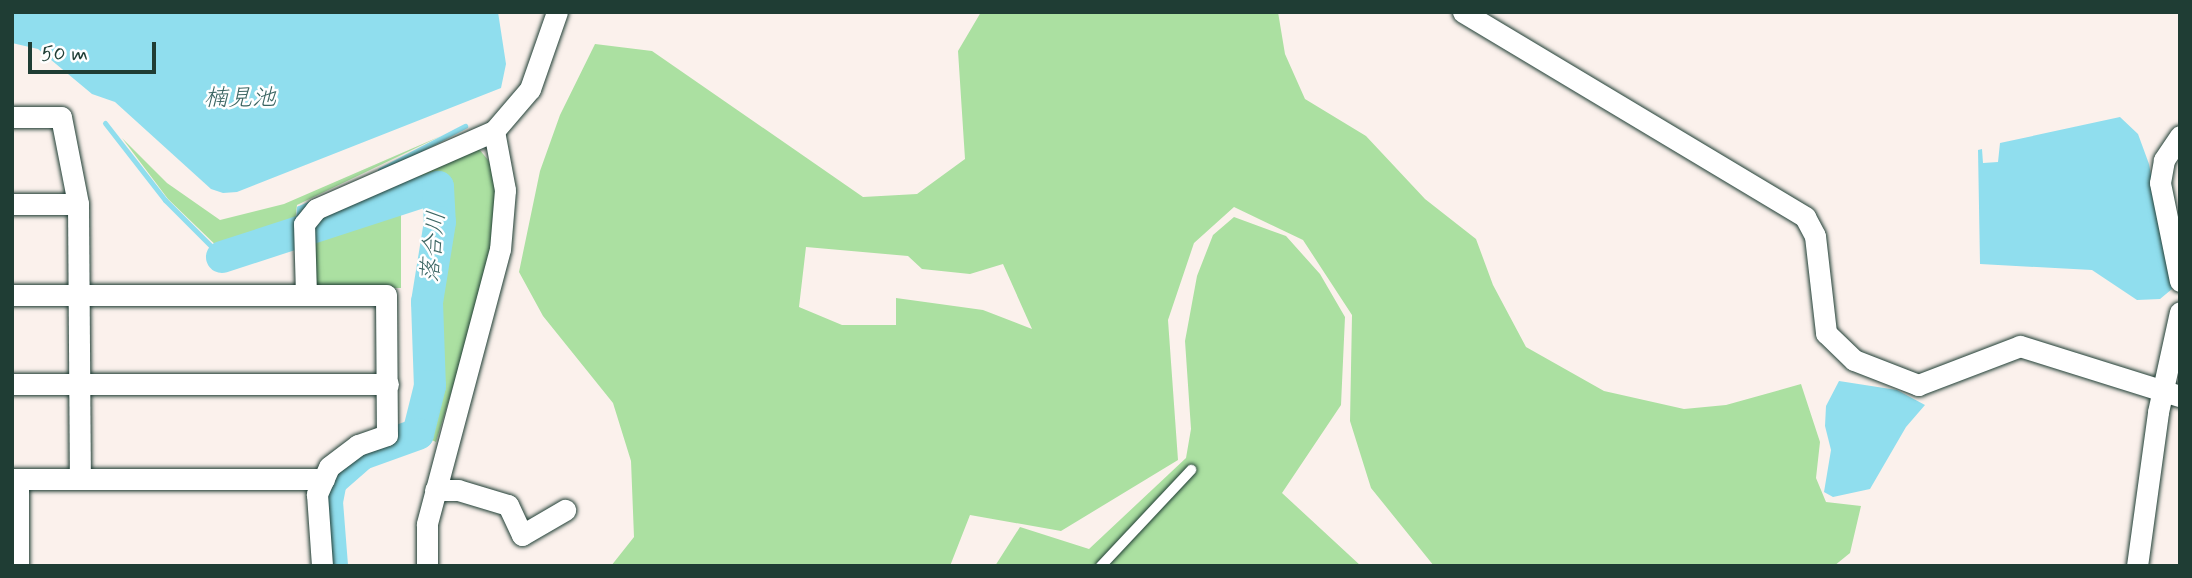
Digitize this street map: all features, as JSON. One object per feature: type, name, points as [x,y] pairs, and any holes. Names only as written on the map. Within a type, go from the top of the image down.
[{"type":"street","points":[[306,295],[305,233],[316,209],[354,190],[494,131],[530,89],[557,12]]},
{"type":"street","points":[[1463,12],[1805,217],[1815,236],[1826,333],[1854,360],[1918,385],[2020,346],[2171,393]]},
{"type":"street","points":[[12,117],[61,117],[78,204],[80,479]]},
{"type":"street","points":[[427,566],[427,524],[500,249],[505,190],[494,131]]},
{"type":"street","points":[[2180,136],[2164,160],[2161,183],[2180,281]]},
{"type":"street","points":[[12,204],[78,204]]},
{"type":"street","points":[[12,295],[386,295],[387,435],[358,445],[329,467],[317,494],[322,566]]},
{"type":"street","points":[[2137,566],[2171,393],[2180,312]]},
{"type":"street","points":[[12,384],[388,384]]},
{"type":"street","points":[[18,566],[15,479],[324,479]]},
{"type":"street","points":[[435,490],[458,490],[508,505],[522,535],[565,510]]},
{"type":"lane","points":[[1101,566],[1191,470]]},
{"type":"green space","points":[[981,12],[1278,12],[1285,54],[1305,99],[1366,136],[1425,199],[1476,239],[1493,285],[1526,347],[1604,391],[1684,409],[1726,405],[1801,384],[1820,442],[1816,478],[1826,502],[1861,506],[1850,553],[1834,566],[1434,566],[1371,488],[1350,421],[1352,315],[1303,240],[1234,207],[1194,243],[1168,320],[1178,460],[1061,531],[970,515],[950,566],[611,566],[634,537],[631,461],[613,403],[543,316],[519,272],[540,171],[560,115],[595,44],[652,51],[863,197],[917,194],[965,159],[958,51]],"holes":[[[806,247],[908,256],[922,269],[970,274],[1003,264],[1032,329],[983,310],[896,298],[896,325],[842,325],[799,307]]]},
{"type":"green space","points":[[441,136],[297,205],[294,230],[226,255],[168,199],[122,138],[167,183],[220,220],[284,204]]},
{"type":"green space","points":[[479,149],[497,171],[495,249],[436,442],[421,435],[435,387],[432,298],[443,219],[442,183],[320,221],[338,207]]},
{"type":"green space","points":[[401,202],[401,288],[318,288],[312,280],[311,233]]},
{"type":"green space","points":[[1234,217],[1286,236],[1320,274],[1345,317],[1341,405],[1282,493],[1361,566],[995,566],[1020,527],[1089,549],[1186,458],[1191,429],[1185,341],[1197,276],[1213,235]]},
{"type":"water","name":"楠見池","points":[[12,12],[498,12],[506,64],[501,88],[237,192],[223,193],[211,189],[115,102],[92,94],[38,49],[12,43]]},
{"type":"water","points":[[2120,117],[2138,134],[2149,164],[2172,289],[2160,299],[2137,300],[2092,270],[1980,264],[1978,150],[1982,149],[1983,163],[1998,162],[2000,143]]},
{"type":"water","points":[[1839,381],[1897,390],[1925,405],[1906,427],[1870,489],[1833,497],[1824,492],[1831,450],[1825,426],[1826,406]]},
{"type":"waterway","points":[[105,123],[165,200],[222,257]]},
{"type":"waterway","name":"落合川","points":[[380,170],[465,126]]},
{"type":"waterway","name":"落合川","points":[[222,257],[438,187],[440,222],[427,302],[430,386],[418,434],[362,454],[331,481],[327,502],[332,566]]},
{"type":"waterway","name":"落合川","points":[[298,221],[299,208],[311,203]]}]
